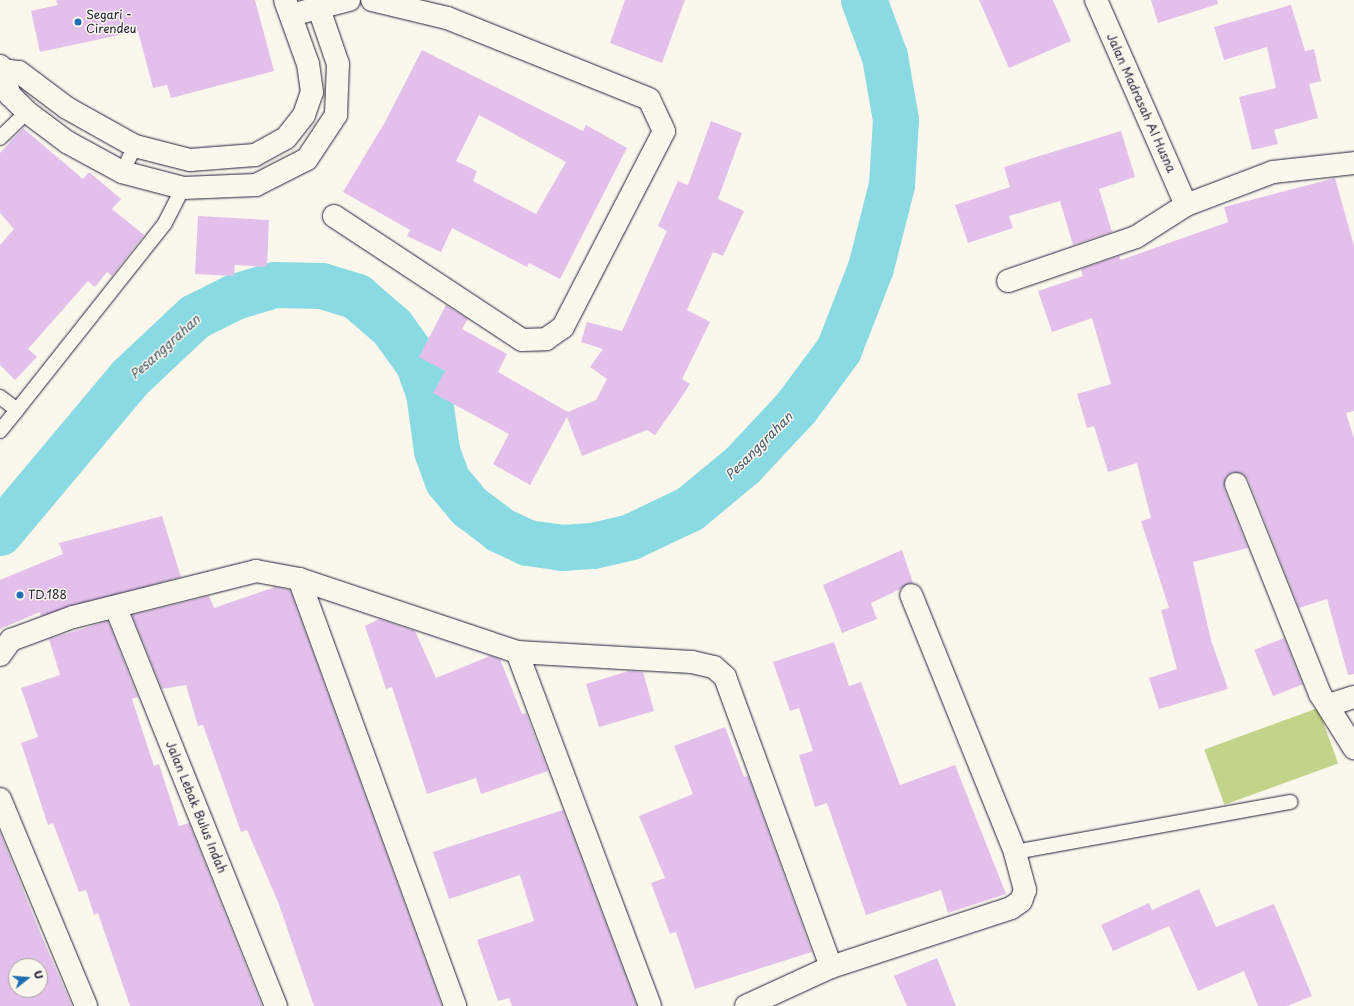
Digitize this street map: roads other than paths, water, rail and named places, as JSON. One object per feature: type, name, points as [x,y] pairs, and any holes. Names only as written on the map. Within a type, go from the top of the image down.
[{"type":"street","points":[[1,68],[19,72],[67,108],[135,146],[190,160],[255,155],[286,138],[304,115],[312,92],[308,64],[288,8],[349,0]]},
{"type":"street","points":[[334,216],[522,340],[546,339],[563,327],[664,131],[649,99],[447,18],[372,0]]},
{"type":"street","name":"Jalan Madrasah Al Husna","points":[[1096,0],[1186,205]]},
{"type":"street","points":[[1,68],[10,95],[27,112],[68,142],[122,172],[183,188],[256,185],[307,159],[324,137],[336,115],[339,92],[338,64],[317,3]]},
{"type":"street","points":[[1008,281],[1136,237],[1186,205],[1273,172],[1354,164]]},
{"type":"street","points":[[1236,484],[1320,694],[1329,705],[1354,748]]},
{"type":"street","points":[[0,655],[11,640],[73,617],[116,608],[256,571],[299,579],[517,652],[692,662],[714,667],[725,677],[831,967]]},
{"type":"street","points":[[299,579],[455,1006]]},
{"type":"street","points":[[746,1006],[831,967],[1011,908],[1021,901],[1025,890],[1015,852],[911,594]]},
{"type":"street","name":"Jalan Lebak Bulus Indah","points":[[116,608],[276,1006]]},
{"type":"street","points":[[517,652],[650,1006]]},
{"type":"street","points":[[1329,705],[1354,696]]},
{"type":"street","points":[[0,799],[6,831],[86,1006]]},
{"type":"lane","points":[[0,138],[27,112]]},
{"type":"lane","points":[[122,172],[135,146]]},
{"type":"lane","points":[[0,431],[165,223],[183,188]]},
{"type":"lane","points":[[0,397],[17,410]]},
{"type":"lane","points":[[1015,852],[1291,802]]},
{"type":"waterway","name":"Pesanggrahan","points":[[0,533],[130,378],[195,317],[235,297],[275,285],[322,286],[357,297],[392,327],[418,363],[429,393],[437,451],[448,481],[470,507],[500,530],[528,543],[562,548],[593,546],[631,537],[690,509],[743,465],[797,407],[839,350],[871,268],[892,185],[896,120],[885,57],[864,0]]},
{"type":"place","name":"Segari - Cirendeu","points":[[78,22]]},
{"type":"place","name":"TD.188","points":[[20,595]]}]
